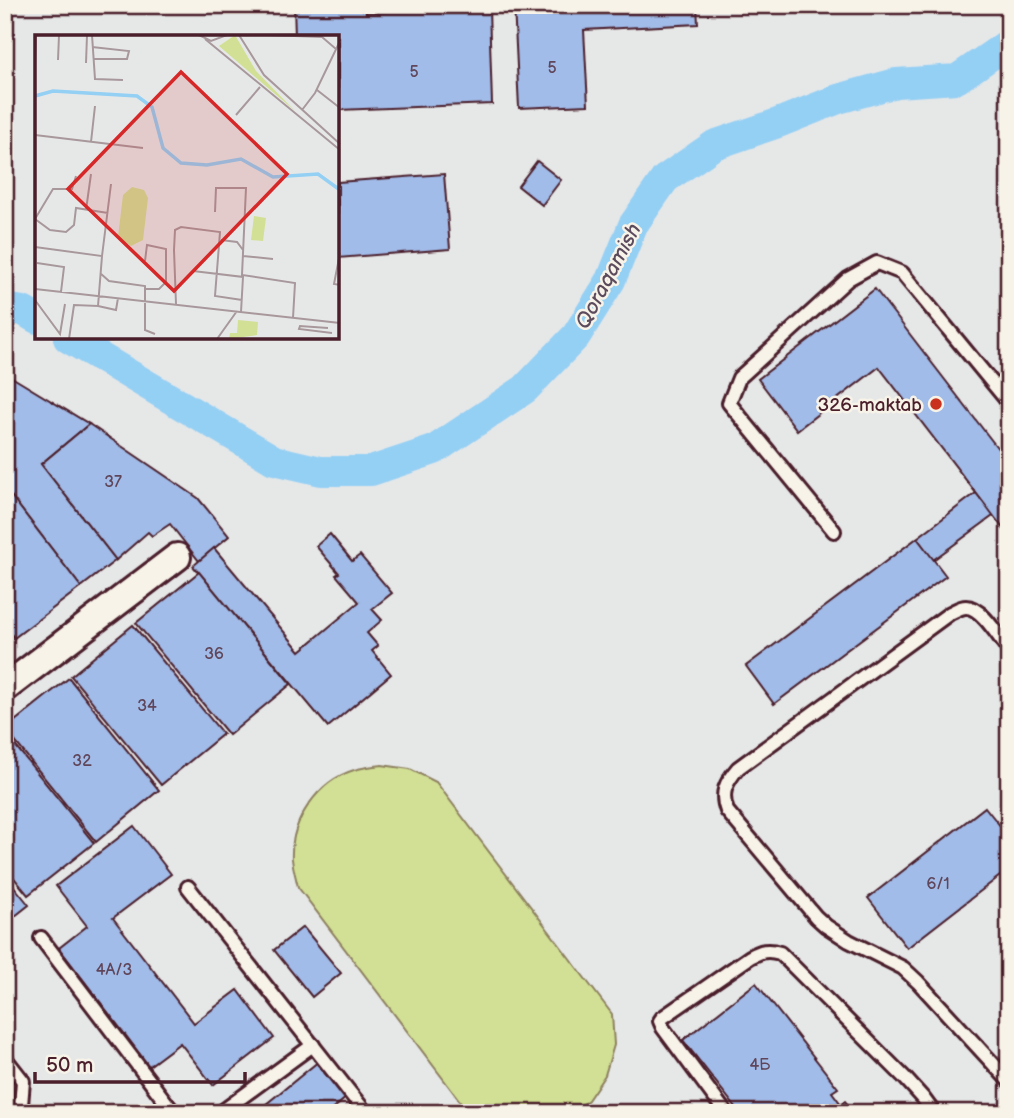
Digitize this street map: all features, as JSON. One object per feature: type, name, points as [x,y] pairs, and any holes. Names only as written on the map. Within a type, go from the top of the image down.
[{"type":"street","points":[[5,688],[177,557]]},
{"type":"lane","points":[[834,531],[729,403],[739,378],[848,279],[877,263],[902,273],[1009,403]]},
{"type":"lane","points":[[1007,644],[983,616],[972,608],[963,607],[950,613],[738,768],[730,777],[723,802],[727,811],[816,917],[838,935],[904,968],[1009,1081]]},
{"type":"lane","points":[[188,887],[366,1113]]},
{"type":"lane","points":[[41,938],[174,1113]]},
{"type":"lane","points":[[726,1113],[660,1021],[750,957],[770,950],[780,953],[904,1077],[934,1113]]},
{"type":"lane","points":[[220,1113],[313,1045]]},
{"type":"lane","points":[[5,1058],[23,1081],[21,1105],[17,1113]]},
{"type":"green space","points":[[382,765],[410,769],[436,782],[612,1014],[614,1045],[605,1075],[588,1100],[572,1113],[469,1113],[298,887],[292,859],[293,845],[301,817],[309,804],[329,783],[341,775]]},
{"type":"building","points":[[294,5],[365,5],[366,13],[489,8],[492,104],[340,110],[340,35],[295,35]]},
{"type":"building","points":[[514,5],[583,5],[584,12],[697,5],[698,24],[584,30],[588,105],[519,108]]},
{"type":"building","points":[[537,161],[561,180],[542,205],[518,186]]},
{"type":"building","points":[[444,174],[450,249],[340,258],[340,182]]},
{"type":"building","name":"326-maktab","points":[[875,289],[1009,463],[1009,536],[879,367],[797,430],[758,379]]},
{"type":"building","points":[[5,373],[89,424],[41,464],[116,560],[81,587],[5,488]]},
{"type":"building","points":[[89,424],[198,498],[229,536],[199,561],[170,524],[152,536],[148,532],[116,560],[41,464]]},
{"type":"building","points":[[5,488],[81,587],[14,638],[5,626]]},
{"type":"building","points":[[976,493],[993,516],[933,560],[917,538]]},
{"type":"building","points":[[330,534],[352,561],[360,555],[392,593],[372,609],[382,620],[367,633],[378,646],[372,651],[391,674],[328,727],[193,566],[214,548],[300,651],[359,602],[316,546]]},
{"type":"building","points":[[917,538],[946,576],[774,704],[746,666]]},
{"type":"building","points":[[199,572],[291,684],[229,735],[136,623]]},
{"type":"building","points":[[133,625],[223,734],[161,785],[71,676]]},
{"type":"building","points":[[5,626],[14,638],[5,644]]},
{"type":"building","points":[[69,678],[159,790],[96,842],[5,729]]},
{"type":"building","points":[[5,733],[94,843],[28,895],[5,867]]},
{"type":"building","points":[[985,807],[1009,837],[1009,869],[907,948],[868,898]]},
{"type":"building","points":[[134,826],[171,874],[113,918],[194,1023],[238,990],[274,1038],[213,1085],[180,1043],[149,1066],[59,948],[87,926],[56,886]]},
{"type":"building","points":[[5,875],[29,905],[5,924]]},
{"type":"building","points":[[303,927],[341,973],[312,997],[274,950]]},
{"type":"building","points":[[756,983],[838,1088],[832,1092],[841,1104],[845,1101],[855,1113],[740,1113],[683,1040]]},
{"type":"building","points":[[319,1061],[347,1097],[328,1113],[271,1113],[265,1105]]},
{"type":"waterway","name":"Qoraqamish","points":[[71,340],[274,460],[321,471],[371,471],[434,450],[525,389],[576,336],[611,280],[633,225],[665,179],[714,145],[838,99],[896,83],[957,79],[1009,43]]},
{"type":"waterway","name":"Qoraqamish","points":[[5,308],[23,311],[35,318]]},
{"type":"place","name":"326-maktab","points":[[936,404]]}]
